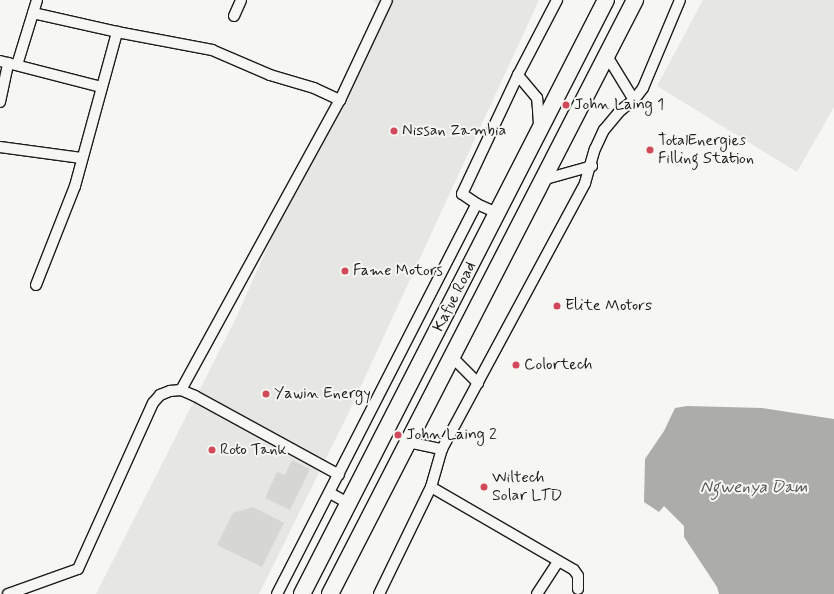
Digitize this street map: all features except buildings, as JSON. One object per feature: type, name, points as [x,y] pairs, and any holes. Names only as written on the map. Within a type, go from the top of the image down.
[{"type":"main road","name":"Kafue Road","points":[[302,594],[350,504],[606,0]]},
{"type":"main road","name":"Kafue Road","points":[[330,594],[635,0]]},
{"type":"street","points":[[0,102],[8,63],[33,13],[37,0]]},
{"type":"street","points":[[234,16],[241,0]]},
{"type":"street","points":[[181,390],[340,100],[387,0]]},
{"type":"street","points":[[497,213],[477,204],[462,194],[518,75],[557,0]]},
{"type":"street","points":[[380,594],[431,486],[442,448],[548,254],[592,166],[595,148],[604,130],[621,110],[634,100],[643,88],[680,0]]},
{"type":"street","points":[[33,13],[117,32],[212,50],[270,75],[314,88],[340,100]]},
{"type":"street","points":[[36,285],[75,186],[81,158],[117,32]]},
{"type":"street","points":[[607,56],[634,100]]},
{"type":"street","points":[[8,63],[101,87]]},
{"type":"street","points":[[518,75],[537,98],[539,132]]},
{"type":"street","points":[[0,147],[81,158]]},
{"type":"street","points":[[542,180],[592,166]]},
{"type":"street","points":[[277,594],[477,204]]},
{"type":"street","points":[[452,357],[478,383]]},
{"type":"street","points":[[8,594],[78,569],[153,403],[160,395],[181,390],[339,475]]},
{"type":"street","points":[[408,442],[442,448]]},
{"type":"street","points":[[431,486],[576,573],[578,576],[578,589]]},
{"type":"street","points":[[330,493],[350,504]]},
{"type":"street","points":[[537,594],[558,562]]},
{"type":"shaded area","points":[[372,0],[539,0],[348,414],[259,594],[96,594],[235,320],[273,235],[295,193],[298,181],[378,5]]},
{"type":"shaded area","points":[[703,0],[834,0],[834,107],[797,172],[657,86]]},
{"type":"shaded area","points":[[292,460],[310,469],[290,510],[265,498],[277,472],[285,475]]},
{"type":"shaded area","points":[[253,507],[284,523],[262,567],[217,545],[233,513]]},
{"type":"water","name":"Ngwenya Dam","points":[[687,406],[762,408],[834,419],[834,594],[719,594],[717,587],[684,537],[684,526],[664,506],[659,512],[644,502],[645,459],[664,431],[675,408]]},
{"type":"place","name":"John Laing 1","points":[[566,105]]},
{"type":"place","name":"Nissan Zambia","points":[[394,131]]},
{"type":"place","name":"TotalEnergies Filling Station","points":[[650,150]]},
{"type":"place","name":"Fame Motors","points":[[345,271]]},
{"type":"place","name":"Elite Motors","points":[[557,306]]},
{"type":"place","name":"Colortech","points":[[516,365]]},
{"type":"place","name":"Yawin Energy","points":[[266,394]]},
{"type":"place","name":"John Laing 2","points":[[398,435]]},
{"type":"place","name":"Roto Tank","points":[[212,450]]},
{"type":"place","name":"Wiltech Solar LTD","points":[[484,487]]}]
